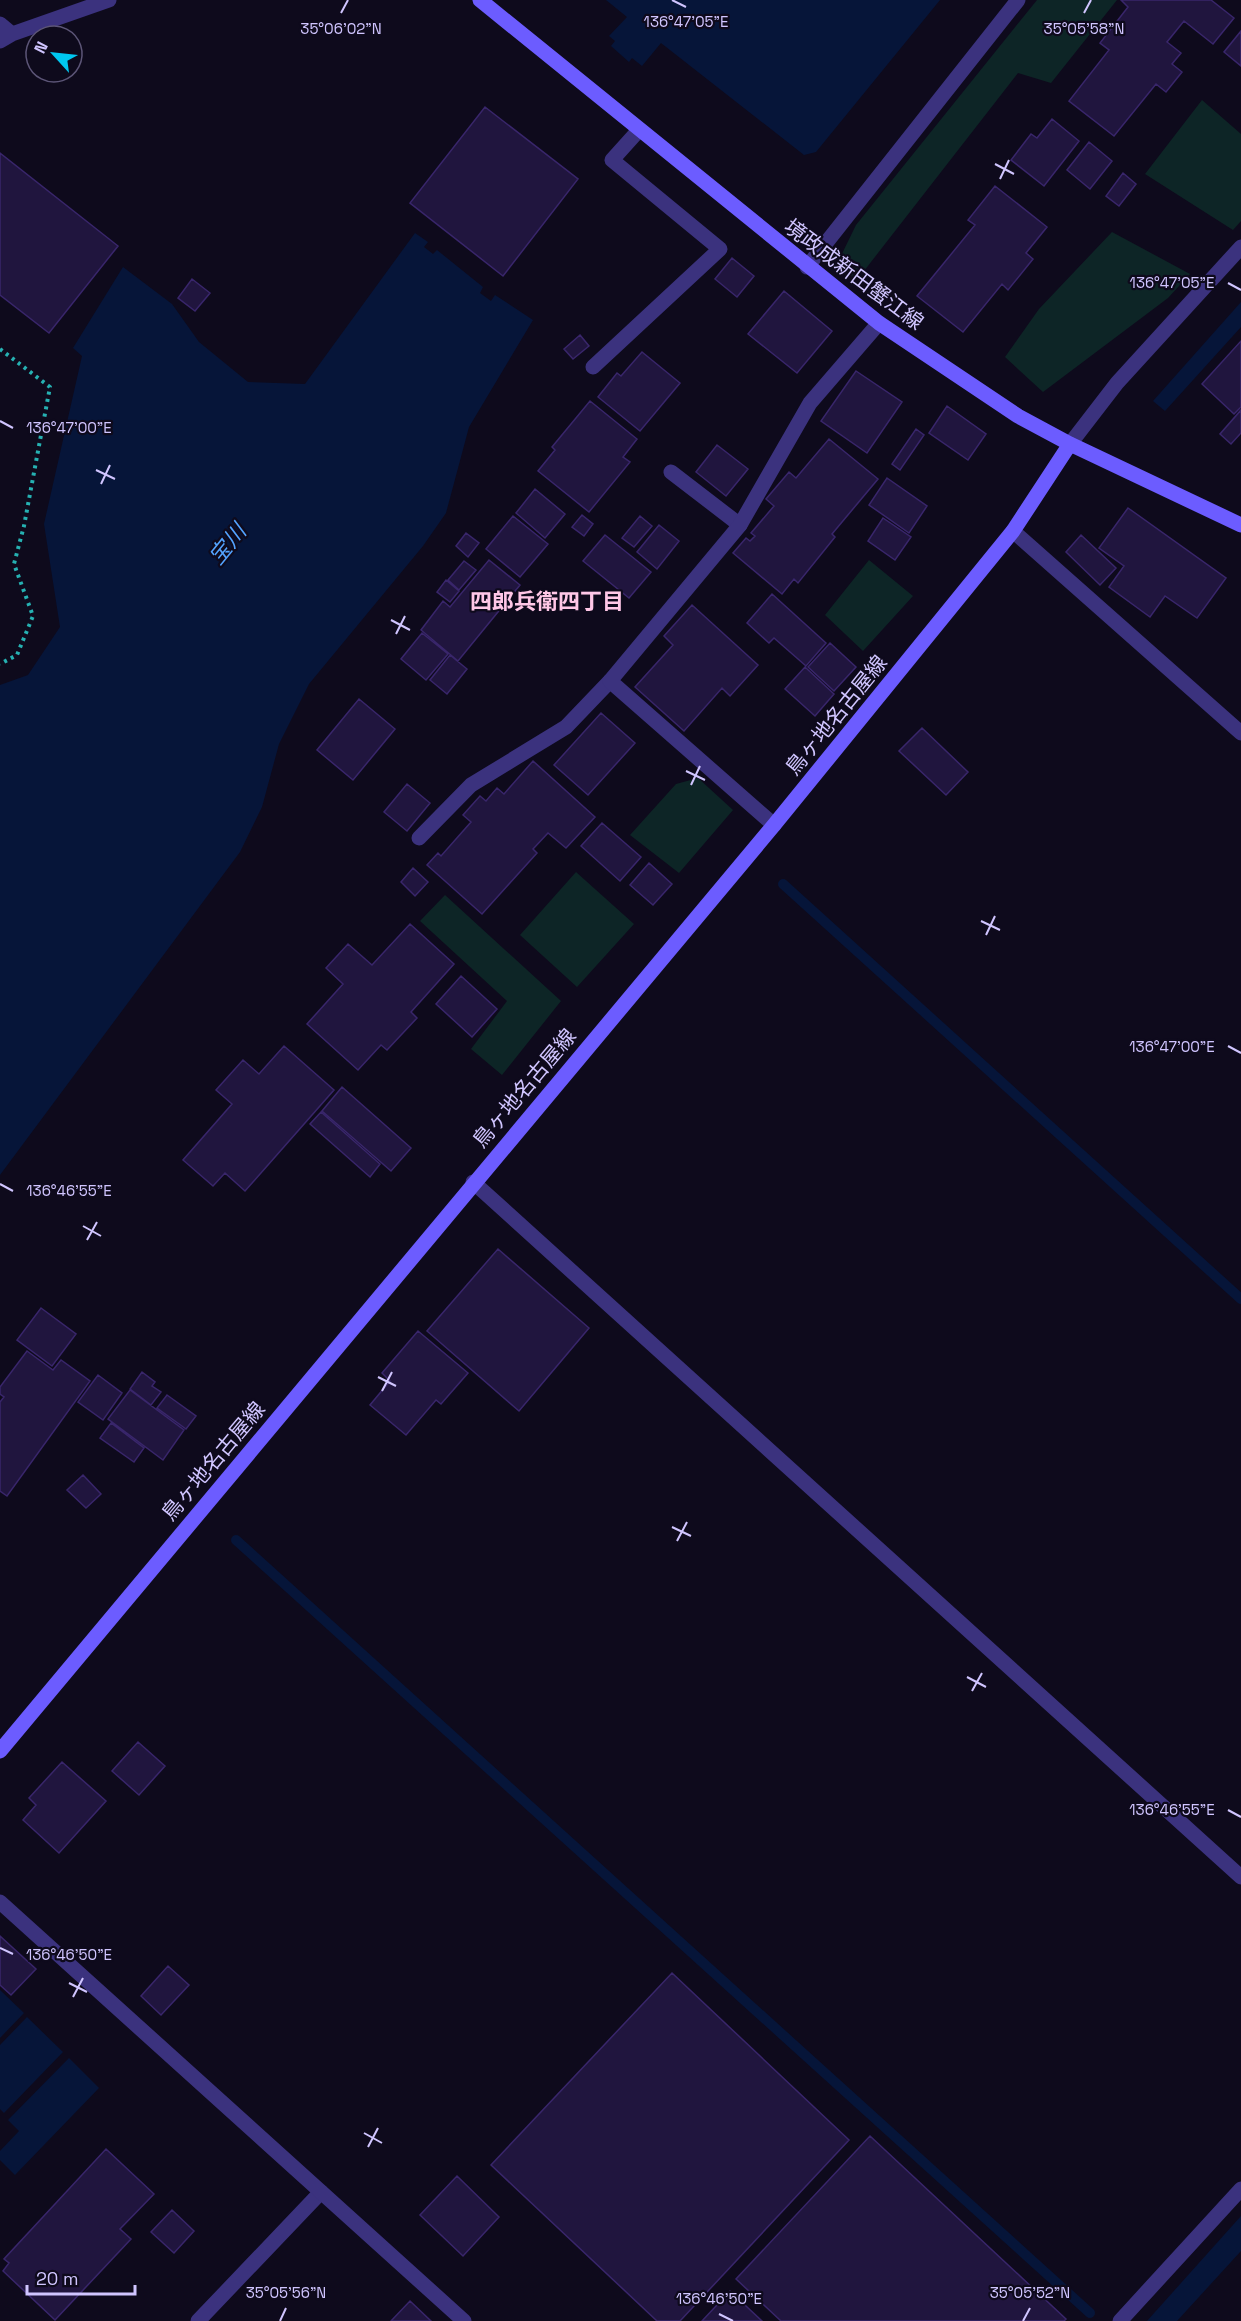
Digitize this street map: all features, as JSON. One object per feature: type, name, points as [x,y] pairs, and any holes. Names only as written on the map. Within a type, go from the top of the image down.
[{"type":"main road","name":"境政成新田蟹江線","points":[[480,0],[879,323],[1018,416],[1070,444],[1241,525]]},
{"type":"main road","name":"鳥ヶ地名古屋線","points":[[0,1751],[473,1182],[774,825],[1013,531],[1070,444]]},
{"type":"street","points":[[4,33],[109,0]]},
{"type":"street","points":[[807,267],[1018,0]]},
{"type":"street","points":[[593,367],[720,249],[612,160],[639,130]]},
{"type":"street","points":[[1070,444],[1116,383],[1241,247]]},
{"type":"street","points":[[419,838],[471,785],[566,728],[610,681],[740,525],[810,403],[879,323]]},
{"type":"street","points":[[671,472],[740,525]]},
{"type":"street","points":[[1013,531],[1241,733]]},
{"type":"street","points":[[610,681],[774,825]]},
{"type":"street","points":[[473,1182],[1241,1877]]},
{"type":"street","points":[[0,1902],[464,2321]]},
{"type":"street","points":[[1120,2321],[1241,2189]]},
{"type":"street","points":[[198,2321],[321,2192]]},
{"type":"path","points":[[0,349],[50,387],[24,526],[14,564],[33,616],[17,655],[0,664]]},
{"type":"green space","points":[[1037,0],[1117,0],[1051,83],[1018,73],[857,280],[836,266],[856,225]]},
{"type":"green space","points":[[1202,100],[1241,134],[1241,221],[1233,230],[1145,174]]},
{"type":"green space","points":[[1112,232],[1190,274],[1168,298],[1043,392],[1005,357],[1039,309]]},
{"type":"green space","points":[[869,560],[913,596],[863,651],[825,615]]},
{"type":"green space","points":[[698,778],[733,810],[679,873],[630,835],[676,784]]},
{"type":"green space","points":[[576,872],[634,924],[577,987],[520,935]]},
{"type":"green space","points":[[445,895],[561,1001],[502,1075],[471,1049],[507,1001],[420,921]]},
{"type":"water","points":[[606,0],[940,0],[816,152],[804,155],[661,43],[642,66],[632,58],[629,62],[611,46],[615,41],[609,36],[627,17]]},
{"type":"water","name":"宝川","points":[[415,233],[428,242],[424,247],[433,254],[437,250],[483,287],[480,293],[491,301],[495,295],[533,320],[469,427],[446,513],[423,546],[309,684],[279,744],[262,807],[240,852],[0,1175],[0,685],[28,675],[60,627],[44,524],[82,356],[73,348],[123,267],[172,304],[199,342],[248,382],[305,384]]},
{"type":"water","points":[[1241,302],[1241,327],[1165,411],[1153,401]]},
{"type":"water","points":[[0,1990],[24,2013],[0,2038]]},
{"type":"water","points":[[27,2017],[63,2052],[4,2113],[0,2109],[0,2045]]},
{"type":"water","points":[[69,2058],[99,2088],[15,2175],[0,2160],[0,2151],[19,2131],[8,2120]]},
{"type":"water","points":[[1241,2216],[1241,2251],[1177,2321],[1147,2321]]},
{"type":"building","points":[[1121,0],[1211,0],[1234,18],[1213,44],[1184,21],[1167,42],[1181,53],[1172,64],[1182,72],[1166,92],[1156,84],[1114,136],[1069,101],[1109,50],[1100,43],[1128,7]]},
{"type":"building","points":[[1241,31],[1241,66],[1224,52]]},
{"type":"building","points":[[485,107],[578,179],[503,276],[410,203]]},
{"type":"building","points":[[1052,119],[1079,141],[1044,186],[1011,160],[1031,134],[1037,138]]},
{"type":"building","points":[[1089,142],[1112,161],[1090,189],[1067,170]]},
{"type":"building","points":[[0,153],[118,246],[49,333],[0,295]]},
{"type":"building","points":[[1123,173],[1136,184],[1119,206],[1106,196]]},
{"type":"building","points":[[995,186],[1047,227],[1026,253],[1033,259],[1008,290],[1002,284],[963,332],[917,296],[975,225],[968,220]]},
{"type":"building","points":[[732,258],[754,276],[737,297],[715,279]]},
{"type":"building","points":[[192,279],[210,293],[195,311],[178,298]]},
{"type":"building","points":[[784,291],[832,331],[797,373],[748,334]]},
{"type":"building","points":[[580,335],[589,346],[573,359],[564,349]]},
{"type":"building","points":[[1241,341],[1241,407],[1234,414],[1202,384]]},
{"type":"building","points":[[642,352],[680,383],[640,431],[598,397],[617,373],[621,376]]},
{"type":"building","points":[[856,371],[902,402],[867,453],[821,421]]},
{"type":"building","points":[[590,401],[637,439],[623,457],[630,462],[589,512],[538,471],[555,450],[552,447]]},
{"type":"building","points":[[947,406],[986,434],[968,460],[929,433]]},
{"type":"building","points":[[1241,410],[1241,433],[1231,444],[1220,434]]},
{"type":"building","points":[[916,429],[924,435],[900,470],[892,464]]},
{"type":"building","points":[[829,439],[878,479],[832,534],[835,537],[798,583],[794,579],[782,594],[733,553],[746,538],[750,541],[755,536],[751,533],[774,506],[766,499],[789,472],[796,478]]},
{"type":"building","points":[[717,445],[748,469],[726,496],[696,472]]},
{"type":"building","points":[[887,478],[927,506],[909,533],[869,505]]},
{"type":"building","points":[[535,489],[565,514],[545,538],[516,513]]},
{"type":"building","points":[[1128,508],[1226,578],[1197,618],[1165,596],[1150,617],[1109,587],[1124,566],[1099,548]]},
{"type":"building","points":[[582,515],[593,524],[584,536],[572,527]]},
{"type":"building","points":[[513,516],[548,544],[520,577],[486,549]]},
{"type":"building","points":[[640,516],[652,526],[634,547],[622,538]]},
{"type":"building","points":[[883,518],[911,537],[895,560],[868,541]]},
{"type":"building","points":[[659,525],[679,541],[657,569],[637,552]]},
{"type":"building","points":[[466,533],[479,543],[468,557],[456,546]]},
{"type":"building","points":[[605,535],[651,572],[629,598],[583,561]]},
{"type":"building","points":[[1081,535],[1116,568],[1100,585],[1066,552]]},
{"type":"building","points":[[489,560],[520,585],[458,661],[421,630],[443,601],[450,607]]},
{"type":"building","points":[[464,561],[476,570],[459,590],[448,580]]},
{"type":"building","points":[[446,580],[459,591],[450,602],[437,592]]},
{"type":"building","points":[[772,594],[826,643],[806,666],[774,638],[769,643],[747,623]]},
{"type":"building","points":[[692,605],[758,665],[730,696],[722,688],[684,731],[635,687],[673,645],[664,636]]},
{"type":"building","points":[[422,633],[448,654],[426,680],[401,659]]},
{"type":"building","points":[[830,643],[856,667],[834,691],[808,667]]},
{"type":"building","points":[[450,655],[467,669],[447,694],[430,680]]},
{"type":"building","points":[[805,667],[834,694],[815,716],[785,689]]},
{"type":"building","points":[[359,699],[395,729],[353,780],[317,750]]},
{"type":"building","points":[[601,713],[635,743],[588,795],[554,765]]},
{"type":"building","points":[[922,728],[968,772],[946,795],[899,751]]},
{"type":"building","points":[[533,761],[595,817],[566,848],[548,833],[533,849],[537,853],[482,914],[427,865],[438,853],[441,856],[471,822],[463,815],[480,796],[486,801],[497,788],[504,794]]},
{"type":"building","points":[[407,784],[430,803],[407,831],[384,812]]},
{"type":"building","points":[[602,823],[641,857],[620,881],[581,846]]},
{"type":"building","points":[[649,863],[672,884],[653,905],[630,885]]},
{"type":"building","points":[[413,868],[428,882],[415,896],[401,882]]},
{"type":"building","points":[[410,924],[454,964],[411,1012],[417,1018],[387,1050],[381,1045],[358,1070],[307,1024],[343,984],[326,968],[348,944],[372,965]]},
{"type":"building","points":[[461,976],[497,1009],[472,1037],[436,1004]]},
{"type":"building","points":[[284,1046],[334,1090],[245,1191],[225,1173],[213,1186],[183,1160],[232,1104],[216,1090],[243,1060],[259,1074]]},
{"type":"building","points":[[342,1087],[411,1148],[391,1171],[322,1111]]},
{"type":"building","points":[[321,1112],[380,1164],[370,1177],[310,1124]]},
{"type":"building","points":[[498,1249],[589,1328],[519,1411],[427,1331]]},
{"type":"building","points":[[41,1308],[76,1334],[52,1366],[17,1340]]},
{"type":"building","points":[[418,1331],[468,1373],[441,1404],[436,1400],[406,1435],[370,1405],[390,1381],[382,1373]]},
{"type":"building","points":[[27,1351],[53,1370],[61,1360],[90,1381],[7,1496],[0,1491],[0,1402],[4,1397],[0,1394],[0,1387]]},
{"type":"building","points":[[142,1372],[155,1382],[152,1386],[161,1392],[151,1405],[130,1389]]},
{"type":"building","points":[[98,1375],[122,1393],[103,1420],[78,1402]]},
{"type":"building","points":[[130,1390],[184,1430],[163,1460],[108,1419]]},
{"type":"building","points":[[167,1395],[196,1416],[186,1429],[157,1408]]},
{"type":"building","points":[[111,1423],[144,1448],[134,1462],[100,1438]]},
{"type":"building","points":[[83,1475],[101,1494],[86,1508],[67,1490]]},
{"type":"building","points":[[138,1742],[165,1766],[139,1795],[112,1771]]},
{"type":"building","points":[[62,1762],[106,1801],[59,1853],[23,1820],[36,1805],[29,1798]]},
{"type":"building","points":[[0,1936],[36,1969],[11,1995],[0,1985]]},
{"type":"building","points":[[168,1966],[189,1985],[161,2015],[141,1996]]},
{"type":"building","points":[[672,1973],[849,2140],[680,2321],[657,2321],[491,2165]]},
{"type":"building","points":[[870,2136],[1066,2319],[1064,2321],[781,2321],[736,2279]]},
{"type":"building","points":[[106,2149],[154,2194],[120,2229],[131,2239],[55,2320],[3,2271],[9,2263],[4,2259]]},
{"type":"building","points":[[457,2176],[499,2217],[463,2256],[420,2215]]},
{"type":"building","points":[[172,2210],[194,2231],[174,2253],[151,2232]]},
{"type":"building","points":[[730,2291],[762,2321],[702,2321]]},
{"type":"building","points":[[410,2301],[431,2321],[391,2321]]},
{"type":"waterway","points":[[783,884],[1241,1299]]},
{"type":"waterway","points":[[236,1540],[1090,2313]]},
{"type":"district","name":"四郎兵衛四丁目","points":[[547,601]]}]
